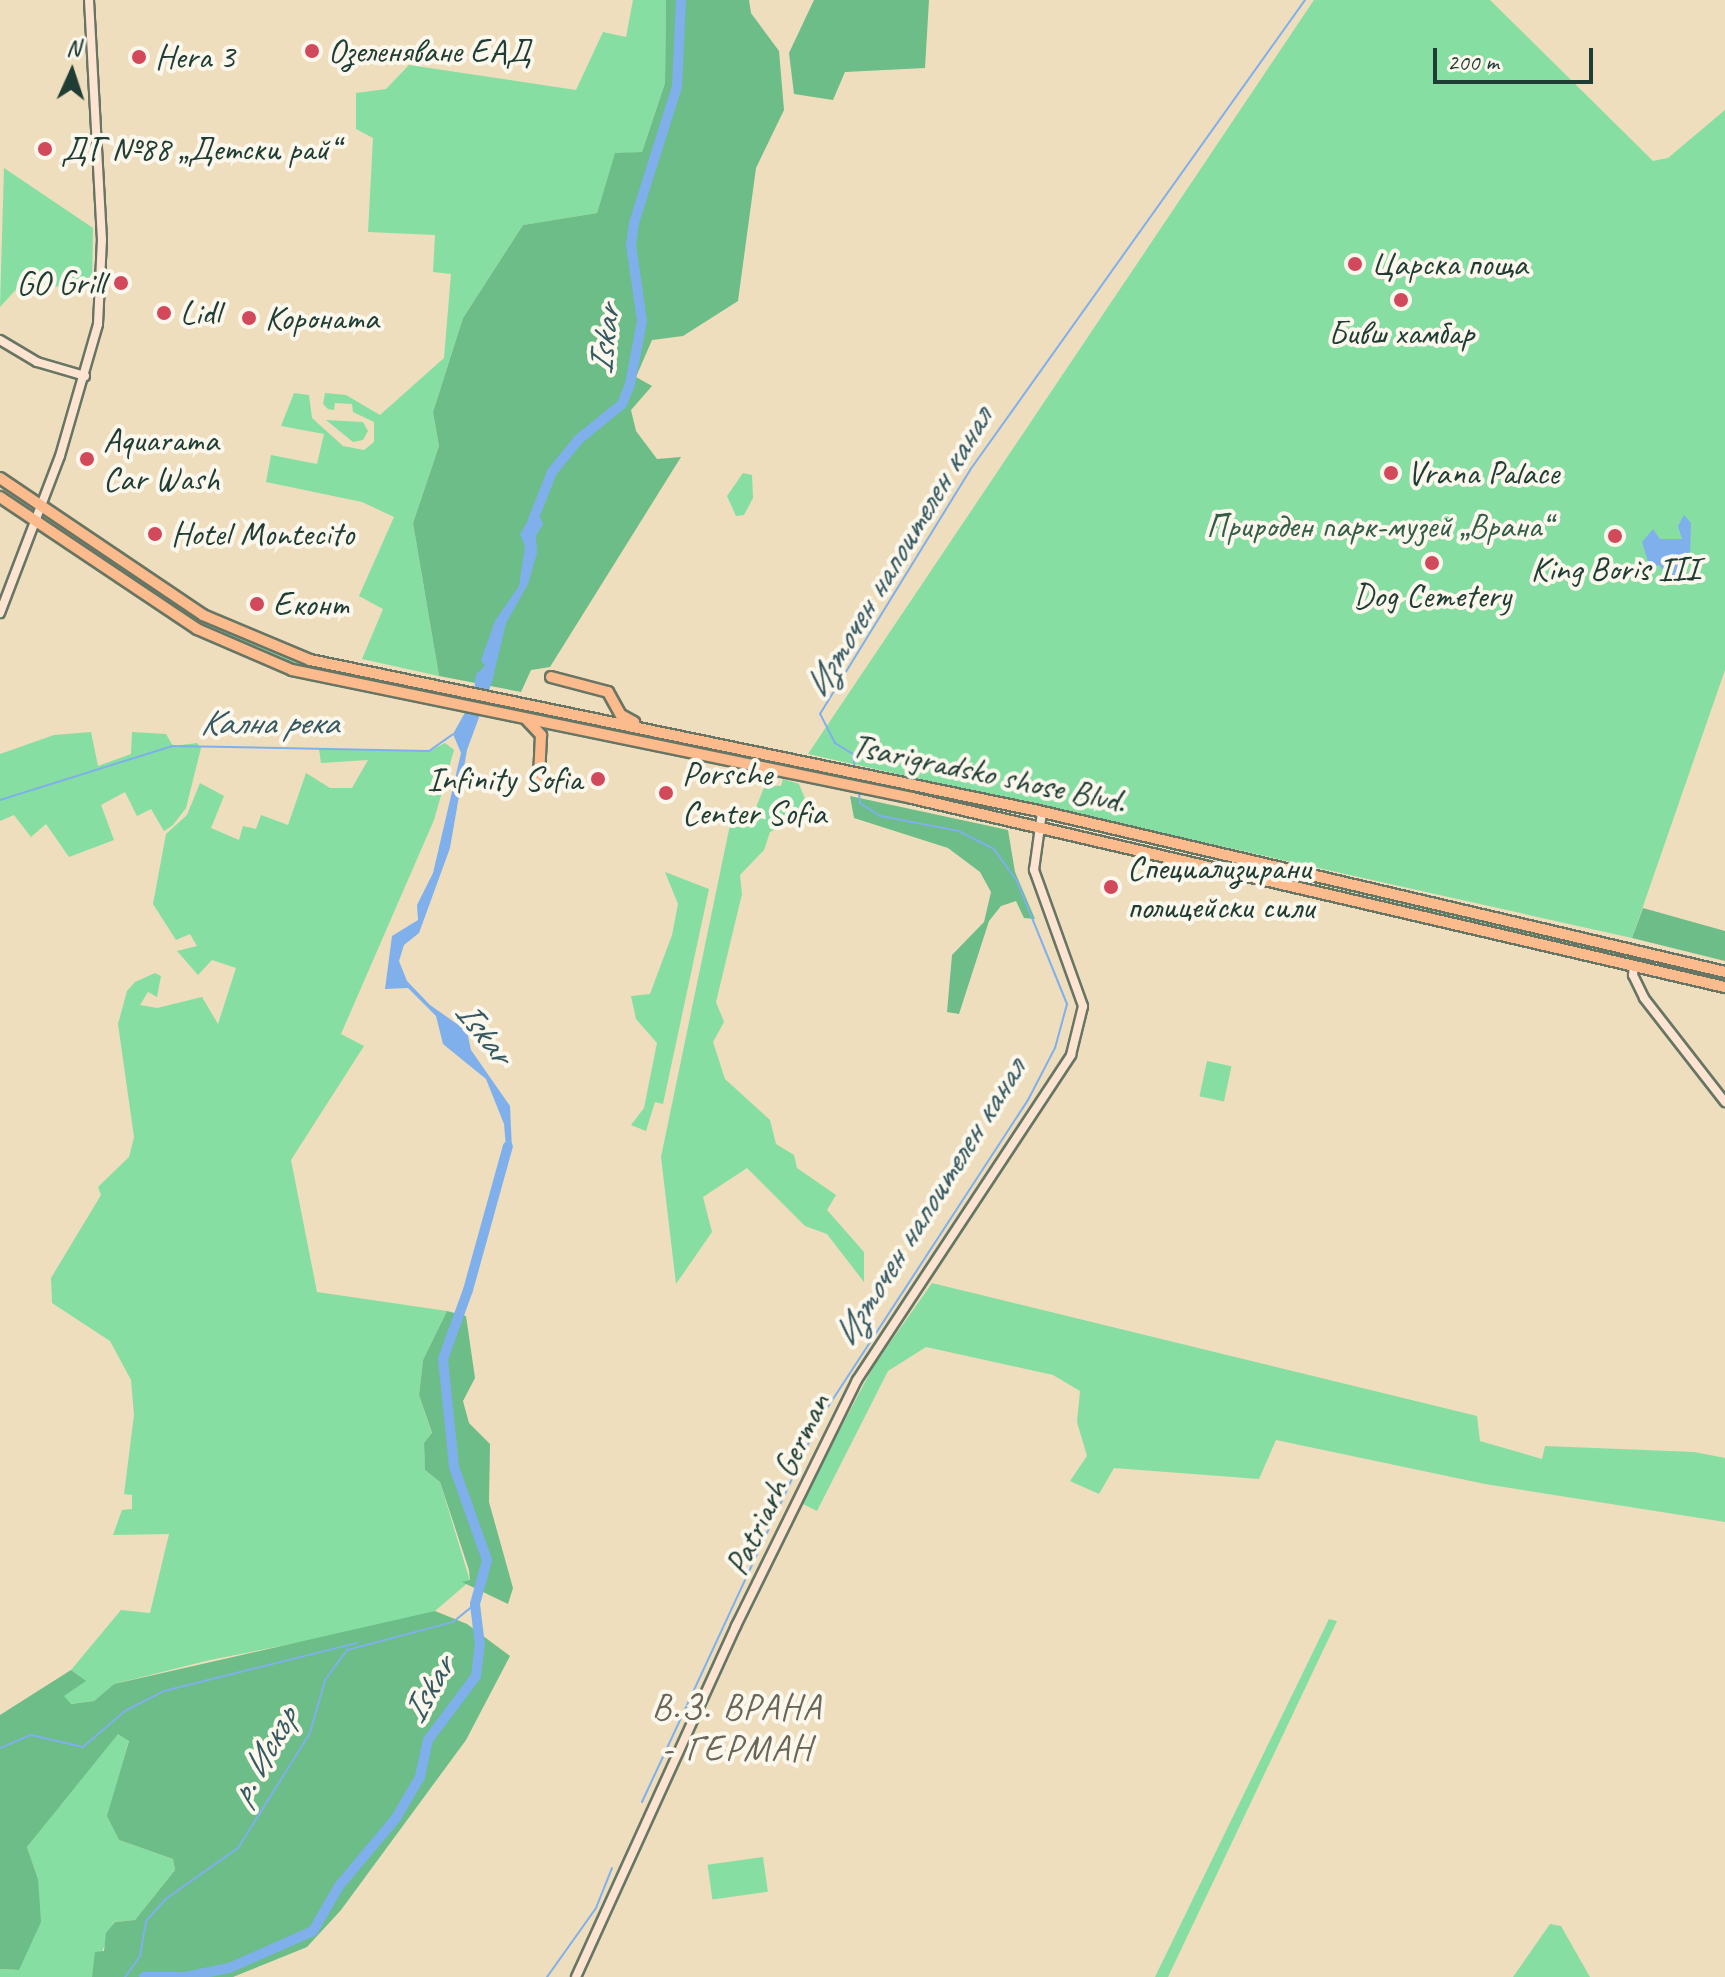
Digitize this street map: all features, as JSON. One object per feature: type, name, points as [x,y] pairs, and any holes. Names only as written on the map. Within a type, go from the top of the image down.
[{"type":"highway","name":"Tsarigradsko shose Blvd.","points":[[0,478],[232,631],[310,660],[1042,812],[1725,972]]},
{"type":"highway","name":"Tsarigradsko shose Blvd.","points":[[0,497],[181,619],[241,652],[319,677],[1039,826],[1725,987]]},
{"type":"highway","points":[[551,677],[608,692],[625,719],[663,732]]},
{"type":"highway","points":[[576,715],[610,714],[617,707]]},
{"type":"highway","points":[[525,719],[539,732],[543,746],[539,778]]},
{"type":"highway","points":[[543,746],[553,733],[569,728]]},
{"type":"street","points":[[0,613],[41,506],[85,376],[98,324],[103,275],[89,0]]},
{"type":"street","points":[[0,340],[37,362],[85,376]]},
{"type":"street","name":"Patriarh German","points":[[576,1977],[736,1626],[857,1380],[1071,1055],[1083,1006],[1034,870],[1042,812]]},
{"type":"street","points":[[1634,965],[1633,975],[1644,998],[1725,1102]]},
{"type":"green space","points":[[633,0],[666,0],[665,83],[642,152],[615,154],[597,213],[523,225],[463,318],[433,412],[439,446],[413,523],[439,676],[362,659],[383,609],[359,596],[394,517],[362,502],[266,482],[271,455],[317,464],[324,434],[281,426],[294,393],[309,395],[312,418],[343,446],[364,450],[374,442],[374,422],[353,412],[352,404],[335,403],[334,410],[328,409],[323,404],[325,393],[346,395],[380,415],[444,358],[451,274],[433,272],[435,235],[368,232],[373,138],[356,129],[356,93],[386,89],[409,65],[576,90],[603,32],[626,37]]},
{"type":"green space","points":[[666,0],[749,0],[751,13],[779,51],[784,110],[756,168],[738,301],[683,336],[652,340],[636,377],[652,386],[631,410],[636,431],[657,459],[681,457],[550,667],[531,670],[521,692],[439,676],[413,523],[439,446],[433,412],[463,318],[523,225],[597,213],[615,153],[642,152],[665,83]]},
{"type":"green space","points":[[814,0],[929,0],[925,68],[845,72],[833,100],[794,94],[789,53]]},
{"type":"green space","name":"Природен парк-музей „Врана“","points":[[1314,0],[1490,0],[1653,161],[1668,158],[1725,110],[1725,670],[1632,938],[808,754]]},
{"type":"green space","points":[[4,168],[93,228],[92,290],[22,283],[0,307]]},
{"type":"green space","points":[[326,420],[363,422],[368,431],[363,440],[353,442]]},
{"type":"green space","points":[[743,473],[752,475],[753,498],[744,515],[736,516],[727,496]]},
{"type":"green space","points":[[47,521],[218,629],[289,659],[387,682],[386,686],[289,664],[218,634]]},
{"type":"green space","points":[[561,717],[814,768],[1031,814],[560,721]]},
{"type":"green space","points":[[91,732],[98,766],[131,754],[132,732],[166,734],[173,746],[197,743],[201,748],[186,808],[173,825],[164,831],[151,809],[137,816],[125,792],[101,805],[114,840],[69,857],[46,824],[31,837],[14,815],[0,821],[0,754],[54,735]]},
{"type":"green space","points":[[445,743],[454,750],[434,820],[341,1034],[364,1046],[291,1160],[317,1292],[447,1311],[423,1360],[419,1395],[432,1434],[424,1443],[425,1470],[440,1482],[470,1581],[435,1611],[412,1620],[210,1660],[114,1684],[94,1701],[70,1704],[63,1696],[85,1681],[71,1670],[121,1610],[150,1613],[169,1534],[113,1535],[122,1510],[132,1509],[132,1495],[124,1494],[134,1415],[131,1380],[110,1341],[52,1303],[51,1278],[101,1195],[98,1187],[129,1157],[134,1137],[118,1024],[127,991],[135,982],[155,973],[161,976],[157,997],[148,992],[140,1005],[157,1008],[202,997],[218,1024],[236,968],[212,960],[198,975],[177,951],[197,946],[190,934],[176,940],[153,904],[166,834],[187,815],[200,783],[224,796],[211,828],[239,840],[243,826],[256,829],[261,815],[288,825],[306,773],[330,788],[352,788],[368,760],[321,763],[319,749],[429,751]]},
{"type":"green space","points":[[783,779],[799,784],[810,811],[770,832],[764,850],[740,875],[742,894],[716,1002],[724,1022],[713,1042],[725,1079],[770,1120],[776,1144],[794,1155],[797,1168],[836,1195],[827,1210],[864,1252],[864,1282],[827,1234],[805,1226],[747,1168],[703,1197],[712,1232],[676,1284],[661,1157],[731,820],[749,825],[765,785],[781,786]]},
{"type":"green space","points":[[850,796],[1008,830],[1015,872],[1035,919],[1024,918],[1016,901],[1001,906],[989,921],[959,1014],[947,1012],[952,955],[984,922],[991,892],[980,872],[948,848],[854,818]]},
{"type":"green space","points":[[1068,824],[1153,841],[1631,954],[1625,958]]},
{"type":"green space","points":[[665,872],[709,889],[663,1104],[655,1102],[646,1131],[631,1125],[644,1108],[657,1043],[636,1019],[631,996],[650,994],[672,935],[678,904]]},
{"type":"green space","points":[[1643,908],[1725,931],[1725,961],[1632,938]]},
{"type":"green space","points":[[1207,1061],[1231,1066],[1224,1101],[1200,1096]]},
{"type":"green space","points":[[932,1283],[1477,1416],[1480,1441],[1542,1459],[1545,1446],[1694,1452],[1725,1458],[1725,1522],[1485,1484],[1276,1440],[1259,1479],[1114,1468],[1099,1494],[1070,1481],[1087,1456],[1077,1422],[1080,1391],[1053,1375],[926,1347],[888,1371],[817,1511],[801,1503],[873,1367]]},
{"type":"green space","points":[[447,1311],[466,1316],[475,1378],[463,1401],[469,1423],[490,1444],[489,1502],[513,1588],[508,1604],[462,1582],[470,1580],[469,1570],[440,1482],[425,1470],[424,1443],[432,1433],[419,1395],[423,1360]]},
{"type":"green space","points":[[435,1611],[467,1624],[510,1656],[466,1740],[341,1910],[307,1947],[233,1977],[92,1977],[95,1952],[104,1951],[106,1933],[115,1922],[135,1920],[175,1870],[173,1859],[119,1840],[107,1816],[129,1741],[118,1734],[27,1847],[38,1879],[41,1922],[19,1970],[0,1969],[0,1715],[71,1670],[86,1681],[64,1696],[71,1704],[94,1701],[114,1684]]},
{"type":"green space","points":[[1329,1619],[1337,1621],[1168,1977],[1155,1977]]},
{"type":"green space","points":[[118,1733],[129,1740],[108,1816],[119,1840],[173,1859],[175,1870],[135,1920],[114,1922],[92,1977],[0,1977],[0,1969],[19,1970],[38,1879],[27,1847]]},
{"type":"green space","points":[[763,1857],[768,1892],[712,1899],[708,1865]]},
{"type":"green space","points":[[1550,1924],[1561,1926],[1590,1977],[1513,1977]]},
{"type":"water","points":[[536,507],[543,524],[536,536],[537,553],[528,584],[506,623],[492,682],[467,750],[450,848],[419,933],[404,945],[399,961],[407,981],[430,1005],[467,1031],[471,1050],[510,1106],[512,1149],[507,1159],[504,1124],[486,1079],[443,1044],[436,1016],[408,988],[385,989],[392,936],[418,920],[417,905],[433,873],[461,753],[453,734],[473,698],[476,674],[485,666],[481,660],[495,621],[519,586],[525,546],[520,534]]},
{"type":"water","points":[[1684,515],[1691,523],[1690,556],[1672,581],[1659,565],[1650,568],[1642,542],[1653,529],[1660,539],[1682,539],[1678,526]]},
{"type":"waterway","name":"Iskar","points":[[533,520],[552,472],[579,439],[622,404],[630,384],[642,321],[631,245],[634,223],[677,87],[681,0]]},
{"type":"waterway","name":"Източен напоителен канал","points":[[855,770],[853,754],[835,743],[820,714],[970,470],[1305,0]]},
{"type":"waterway","name":"Кална река","points":[[0,800],[172,746],[429,751],[453,734]]},
{"type":"waterway","name":"Източен напоителен канал","points":[[642,1802],[820,1419],[1028,1100],[1055,1048],[1067,1004],[1017,881],[994,849],[959,831],[880,816],[860,803],[859,792]]},
{"type":"waterway","name":"Iskar","points":[[144,1977],[185,1977],[229,1968],[313,1931],[339,1886],[396,1818],[420,1777],[428,1740],[476,1676],[480,1645],[475,1604],[487,1560],[454,1467],[443,1359],[468,1290],[508,1146]]},
{"type":"waterway","name":"р. Искър","points":[[125,1977],[140,1956],[146,1921],[167,1898],[238,1848],[310,1733],[325,1680],[347,1650],[453,1622],[475,1604]]},
{"type":"waterway","points":[[0,1748],[31,1735],[83,1747],[125,1711],[164,1691],[357,1643]]},
{"type":"waterway","name":"Източен напоителен канал","points":[[547,1977],[596,1908],[612,1868]]},
{"type":"place","name":"Озеленяване ЕАД","points":[[312,51]]},
{"type":"place","name":"Hera 3","points":[[139,57]]},
{"type":"place","name":"ДГ №88 „Детски рай“","points":[[45,149]]},
{"type":"place","name":"Царска поща","points":[[1355,264]]},
{"type":"place","name":"GO Grill","points":[[121,283]]},
{"type":"place","name":"Бивш хамбар","points":[[1401,300]]},
{"type":"place","name":"Lidl","points":[[164,313]]},
{"type":"place","name":"Короната","points":[[249,318]]},
{"type":"place","name":"Aquarama Car Wash","points":[[87,459]]},
{"type":"place","name":"Vrana Palace","points":[[1391,473]]},
{"type":"place","name":"Hotel Montecito","points":[[155,534]]},
{"type":"place","name":"King Boris III","points":[[1615,536]]},
{"type":"place","name":"Dog Cemetery","points":[[1432,563]]},
{"type":"place","name":"Еконт","points":[[257,604]]},
{"type":"place","name":"Infinity Sofia","points":[[598,779]]},
{"type":"place","name":"Porsche Center Sofia","points":[[666,793]]},
{"type":"place","name":"Специализирани полицейски сили","points":[[1111,887]]},
{"type":"district","name":"В.З. ВРАНА - ГЕРМАН","points":[[737,1728]]}]
